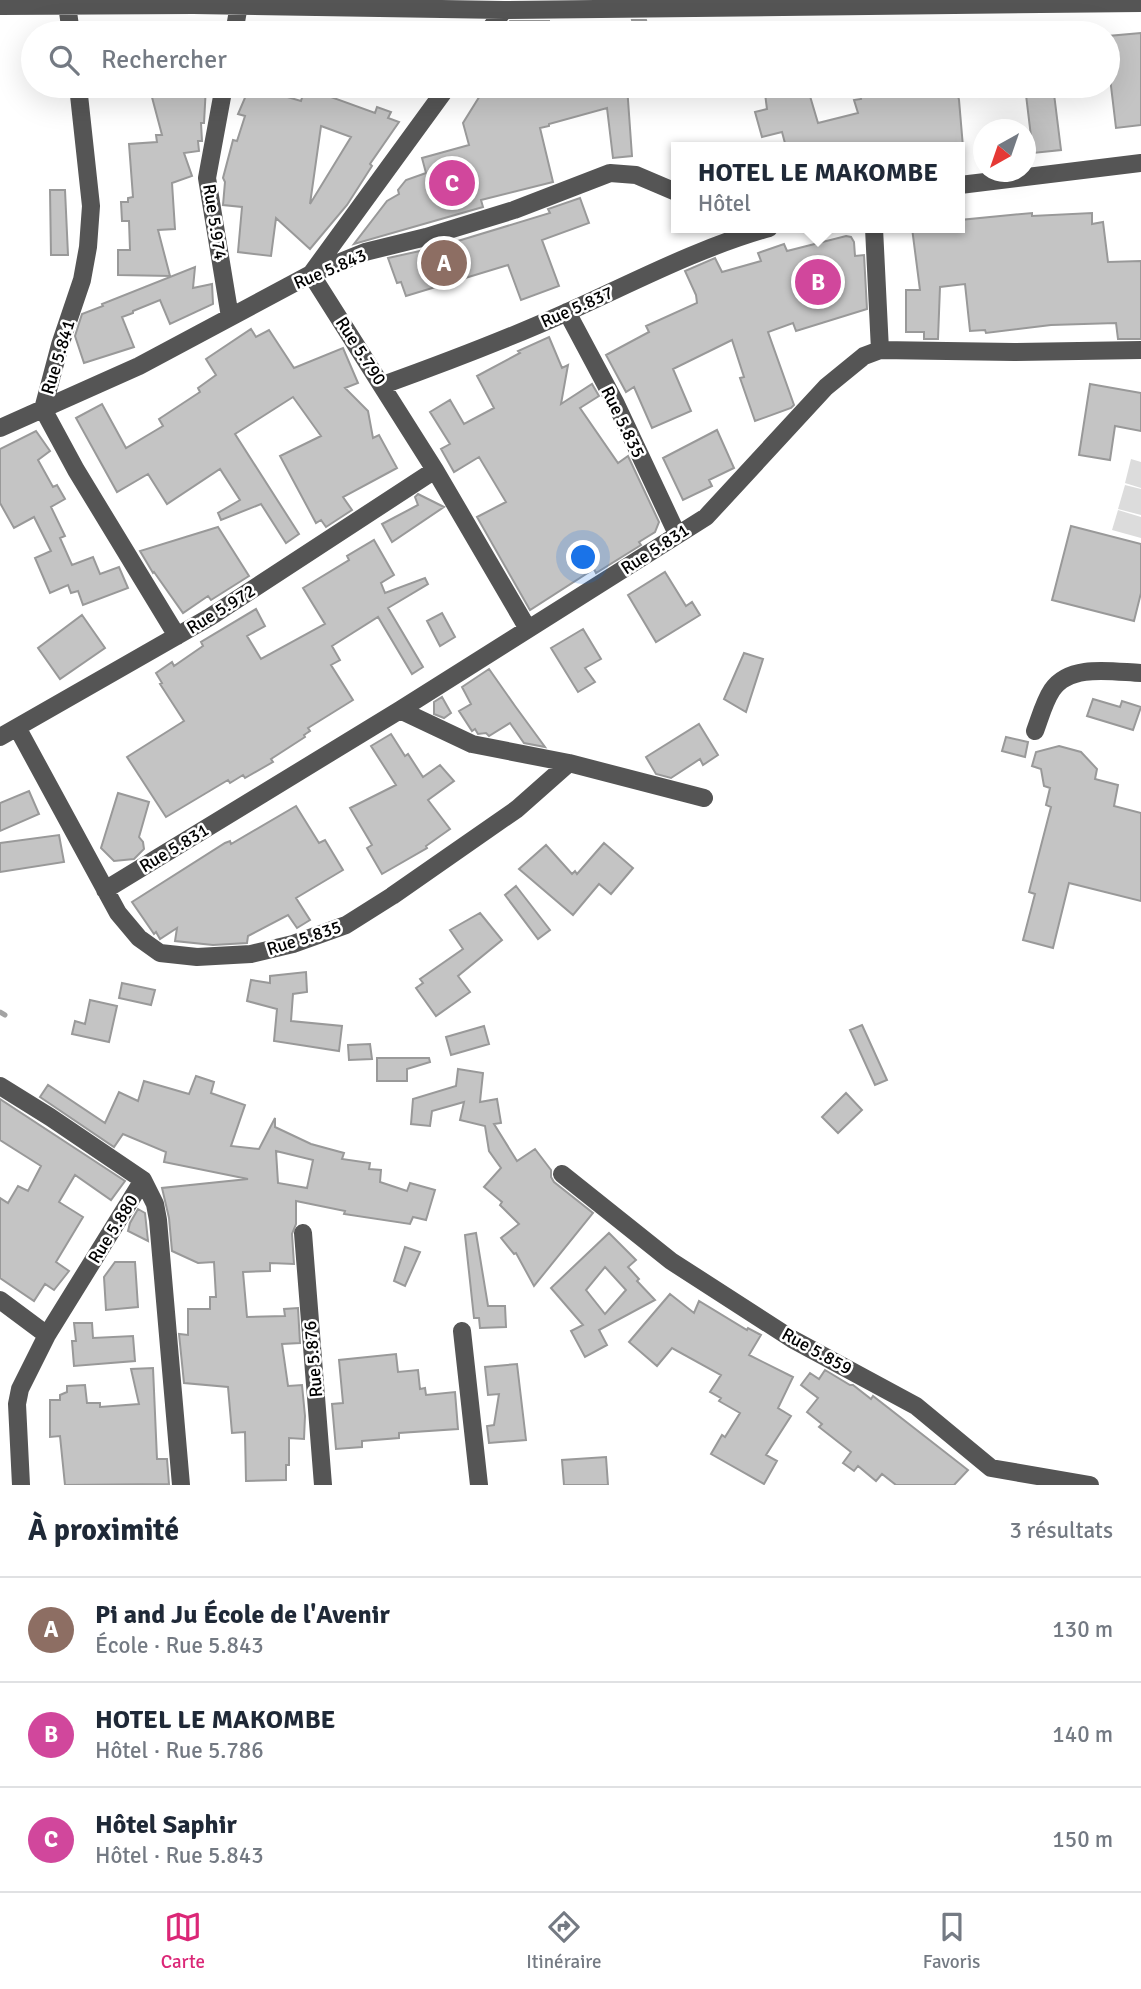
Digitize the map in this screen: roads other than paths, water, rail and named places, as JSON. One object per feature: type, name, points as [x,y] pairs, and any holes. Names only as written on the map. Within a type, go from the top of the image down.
[{"type":"street","points":[[0,6],[21,3],[67,5],[193,2],[504,10],[568,5],[1141,3]]},
{"type":"street","points":[[67,5],[69,21]]},
{"type":"street","points":[[236,21],[239,5]]},
{"type":"street","points":[[496,21],[504,10]]},
{"type":"street","name":"Rue 5.841","points":[[79,98],[91,206],[88,247],[82,281],[60,345],[43,409],[76,470],[177,636]]},
{"type":"street","name":"Rue 5.974","points":[[222,98],[207,178],[230,317]]},
{"type":"street","points":[[311,274],[440,98]]},
{"type":"street","points":[[965,184],[1141,163]]},
{"type":"street","name":"Rue 5.843","points":[[0,428],[139,366],[311,274],[365,252],[426,237],[514,209],[610,173],[636,175],[671,190]]},
{"type":"street","name":"Rue 5.837","points":[[383,385],[467,355],[740,233]]},
{"type":"street","points":[[874,233],[880,350],[1141,350]]},
{"type":"street","name":"Rue 5.790","points":[[311,274],[435,470],[528,629]]},
{"type":"street","name":"Rue 5.835","points":[[567,312],[616,404],[677,534]]},
{"type":"street","name":"Rue 5.831","points":[[105,890],[400,710],[706,517],[826,387],[864,356],[880,350]]},
{"type":"street","name":"Rue 5.972","points":[[0,737],[177,636],[435,470]]},
{"type":"street","points":[[1035,731],[1052,690],[1062,679],[1073,674],[1094,671],[1141,674]]},
{"type":"street","points":[[400,710],[471,744],[569,763],[704,798]]},
{"type":"street","name":"Rue 5.835","points":[[18,729],[118,913],[139,938],[160,953],[197,957],[237,955],[293,944],[346,925],[517,809],[569,763]]},
{"type":"street","points":[[0,1086],[50,1116],[143,1180]]},
{"type":"street","name":"Rue 5.859","points":[[562,1174],[671,1261],[792,1339],[916,1406],[991,1468],[1090,1485]]},
{"type":"street","name":"Rue 5.880","points":[[21,1485],[9,1440],[20,1389],[47,1335],[143,1180]]},
{"type":"street","name":"Rue 5.880","points":[[143,1180],[155,1204],[158,1220],[181,1485]]},
{"type":"street","name":"Rue 5.876","points":[[303,1233],[323,1485]]},
{"type":"street","points":[[0,1300],[47,1335]]},
{"type":"street","points":[[462,1331],[480,1485]]},
{"type":"waterway","points":[[0,1012],[5,1015]]},
{"type":"place","name":"Hôtel Saphir","points":[[452,183]]},
{"type":"place","name":"Pi and Ju École de l'Avenir","points":[[444,263]]},
{"type":"place","name":"HOTEL LE MAKOMBE","points":[[818,282]]}]
